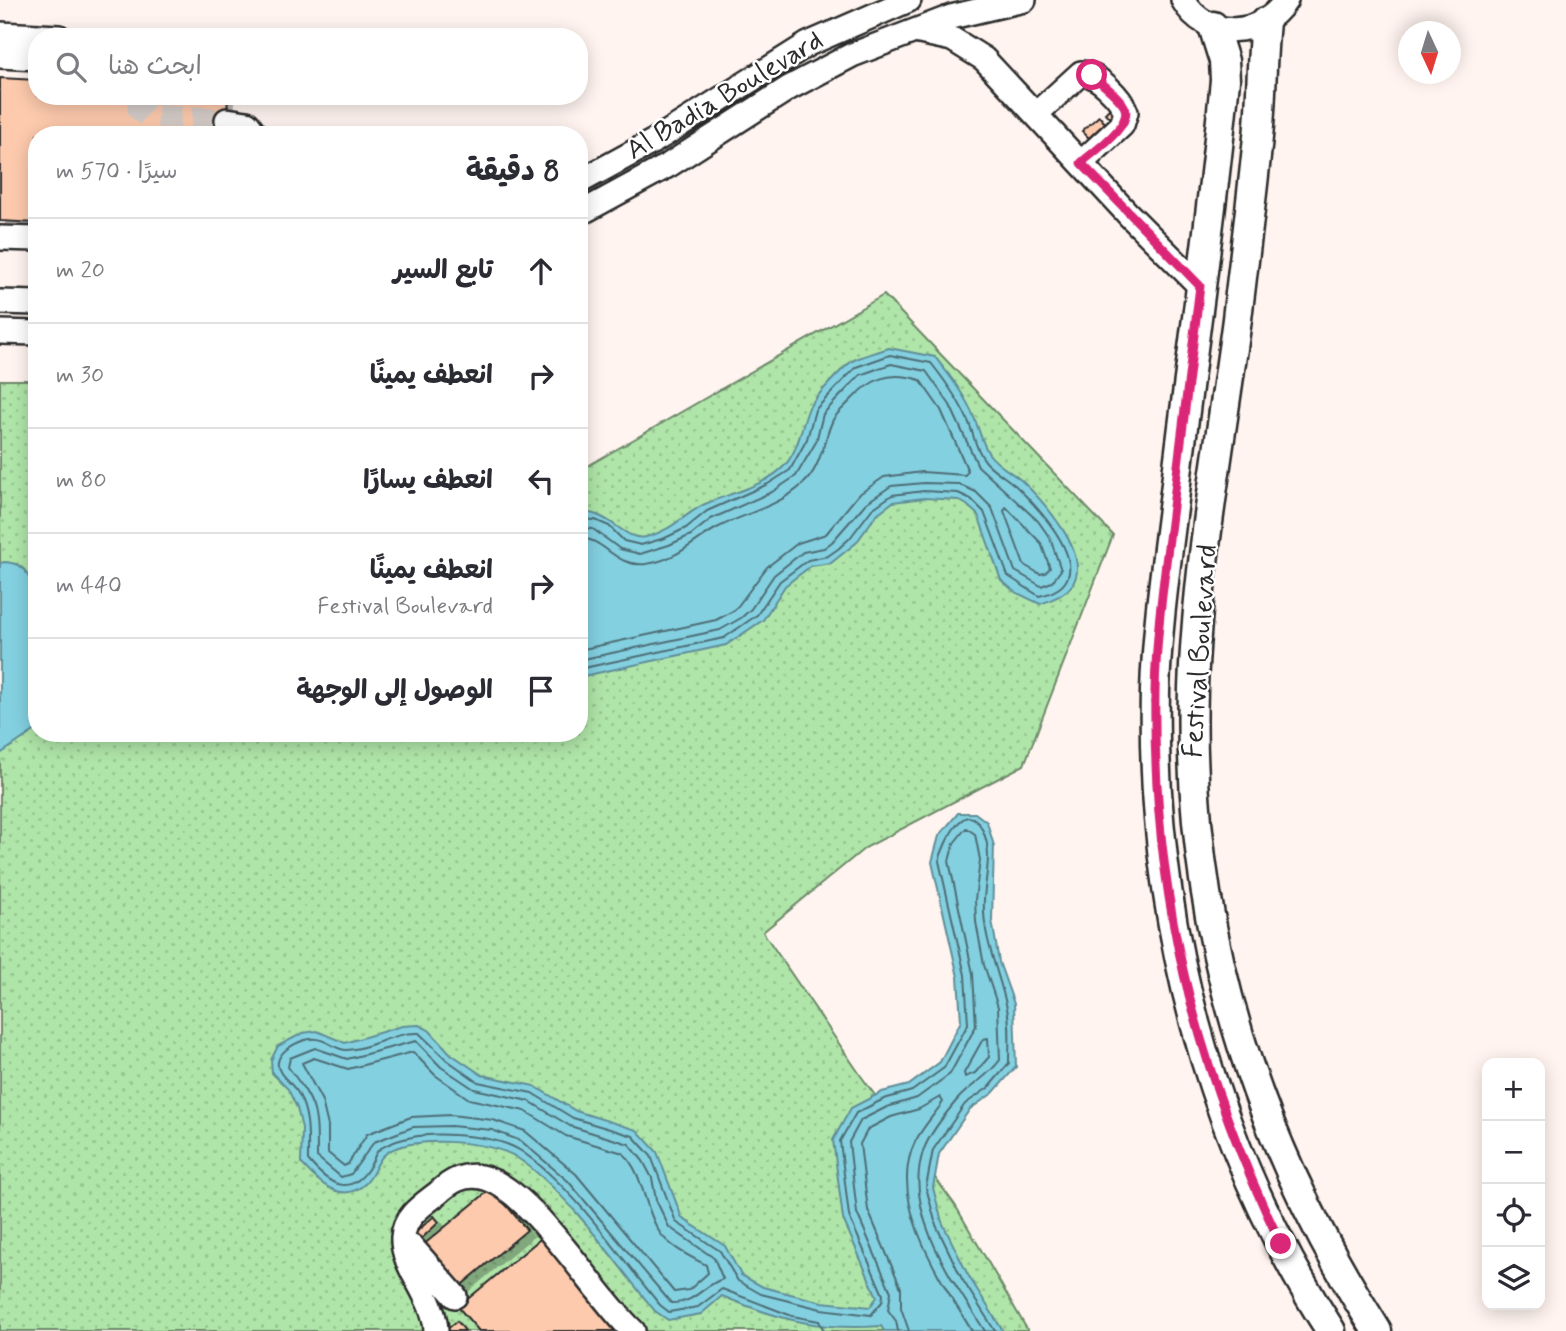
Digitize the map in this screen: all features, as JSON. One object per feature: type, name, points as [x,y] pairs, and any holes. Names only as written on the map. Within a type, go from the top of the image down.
[{"type":"main road","name":"Festival Boulevard","points":[[1265,22],[1258,139],[1198,620],[1193,756],[1196,824],[1217,959],[1255,1090],[1310,1215],[1377,1331]]},
{"type":"main road","name":"Festival Boulevard","points":[[1213,26],[1224,61],[1225,80],[1160,617],[1156,677],[1155,761],[1164,868],[1182,974],[1223,1112],[1281,1244],[1331,1331]]},
{"type":"street","name":"Al Badia Boulevard","points":[[588,176],[654,141],[808,44],[909,0]]},
{"type":"street","name":"Al Badia Boulevard","points":[[588,209],[669,165],[820,71],[912,30],[962,14],[1024,0]]},
{"type":"street","points":[[1180,2],[1213,26],[1239,30],[1265,22],[1286,0]]},
{"type":"street","points":[[912,30],[952,39],[974,50],[1200,286]]},
{"type":"street","points":[[0,34],[28,35]]},
{"type":"street","points":[[0,57],[28,58]]},
{"type":"street","points":[[1036,114],[1081,72],[1092,75],[1123,104],[1126,112],[1122,125],[1081,163]]},
{"type":"street","points":[[227,120],[247,123],[249,126]]},
{"type":"street","points":[[0,238],[28,239]]},
{"type":"street","points":[[0,302],[28,303]]},
{"type":"street","points":[[0,332],[28,333]]},
{"type":"street","points":[[436,1331],[432,1308],[402,1237],[413,1214],[451,1182],[470,1177],[490,1180],[537,1217],[633,1331]]},
{"type":"street","points":[[402,1237],[455,1296]]},
{"type":"green space","points":[[884,295],[1113,535],[1024,765],[865,848],[763,932],[861,1076],[955,1205],[1028,1331],[0,1331],[0,380],[28,380],[28,742],[588,742],[588,466]]},
{"type":"water","points":[[889,348],[935,357],[967,403],[989,454],[1031,490],[1052,514],[1071,544],[1077,573],[1069,589],[1040,604],[1015,592],[1001,580],[978,515],[958,500],[924,498],[893,502],[877,514],[856,543],[831,563],[811,566],[795,578],[785,586],[763,620],[726,645],[588,675],[588,513],[600,516],[631,535],[646,537],[671,527],[705,504],[769,478],[790,458],[810,406],[836,375],[854,360]]},
{"type":"water","points":[[0,563],[15,564],[23,568],[28,576],[28,735],[0,754]]},
{"type":"water","points":[[958,813],[975,813],[987,822],[994,846],[992,920],[999,962],[1014,1004],[1016,1067],[993,1093],[970,1109],[939,1154],[933,1188],[942,1222],[968,1275],[1003,1331],[884,1331],[881,1326],[818,1325],[780,1317],[722,1296],[701,1314],[668,1320],[655,1311],[572,1207],[535,1171],[504,1151],[448,1142],[409,1144],[383,1156],[366,1183],[357,1190],[348,1192],[331,1189],[301,1163],[302,1128],[297,1108],[288,1089],[272,1073],[271,1060],[278,1046],[303,1033],[317,1031],[345,1043],[402,1026],[419,1025],[429,1030],[451,1054],[482,1075],[534,1086],[576,1111],[637,1130],[657,1152],[682,1218],[725,1246],[741,1275],[763,1287],[822,1302],[870,1307],[877,1297],[843,1219],[833,1140],[851,1108],[882,1092],[909,1085],[940,1062],[961,1021],[958,977],[932,862],[939,836]]},
{"type":"building","points":[[0,78],[28,80],[28,105],[228,105],[226,126],[28,126],[28,223],[0,221]]},
{"type":"building","points":[[1112,106],[1117,112],[1110,119],[1105,113]]},
{"type":"building","points":[[1099,116],[1105,123],[1089,138],[1082,131]]},
{"type":"building","points":[[492,1188],[527,1230],[458,1288],[422,1246]]},
{"type":"building","points":[[434,1216],[439,1222],[420,1240],[414,1234]]},
{"type":"building","points":[[545,1235],[625,1331],[479,1331],[458,1307]]},
{"type":"building","points":[[457,1321],[465,1331],[445,1331]]},
{"type":"tunnel","points":[[139,105],[139,109],[147,115],[227,120]]},
{"type":"route","points":[[1092,75],[1123,104],[1126,117],[1122,125],[1081,163],[1200,286],[1160,617],[1155,689],[1155,761],[1160,832],[1168,904],[1200,1044],[1250,1179],[1281,1244]]}]
